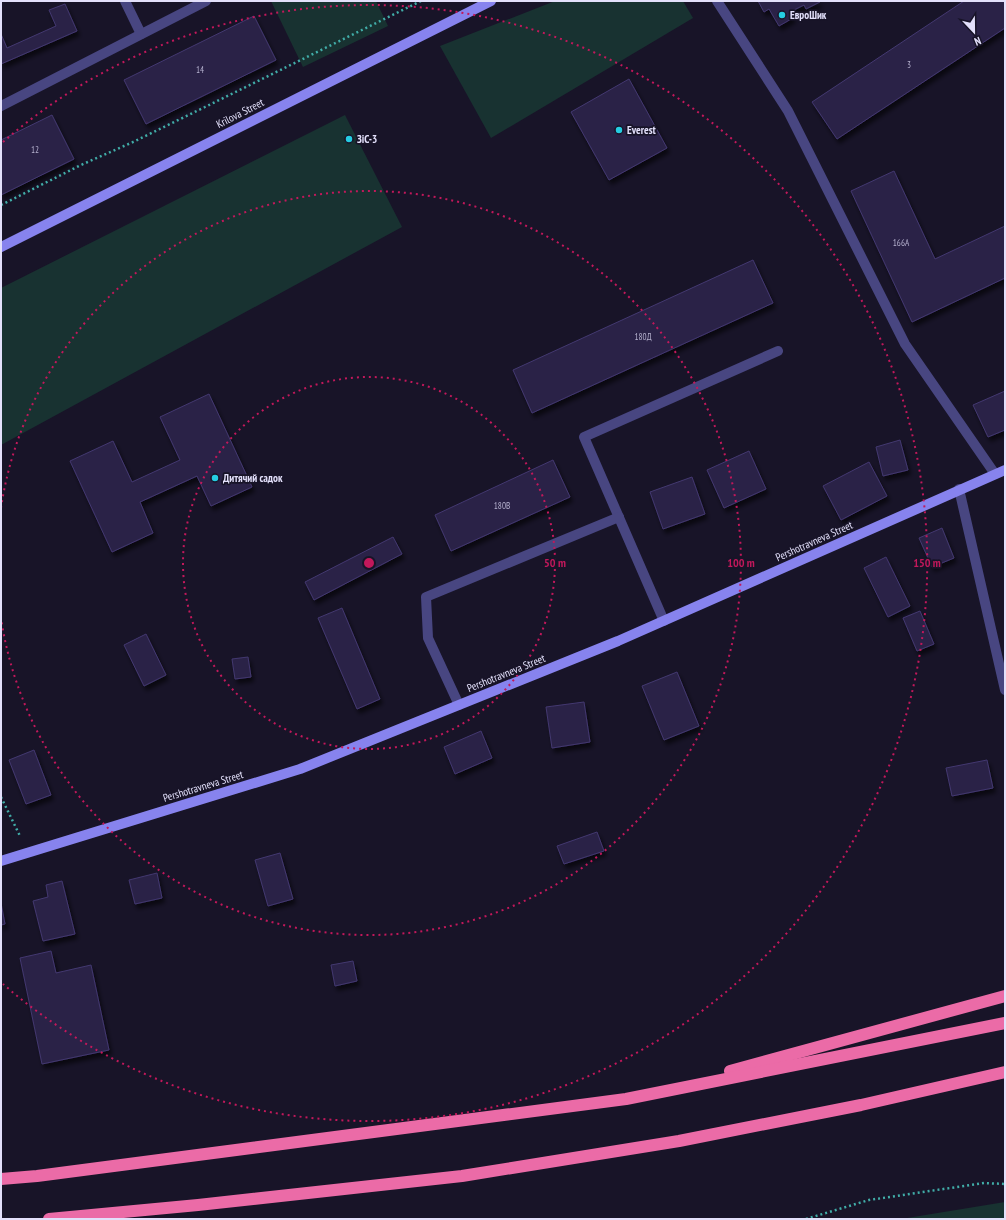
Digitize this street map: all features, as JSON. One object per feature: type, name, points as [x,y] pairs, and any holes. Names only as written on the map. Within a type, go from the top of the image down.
[{"type":"highway","points":[[626,1099],[1005,996]]},
{"type":"highway","points":[[1,1179],[37,1176],[626,1099],[1005,1023]]},
{"type":"highway","points":[[49,1219],[198,1205],[462,1176],[679,1141],[861,1104],[1005,1072]]},
{"type":"street","points":[[125,1],[141,34]]},
{"type":"street","points":[[1,106],[206,1]]},
{"type":"street","name":"Krilova Street","points":[[1,247],[491,1]]},
{"type":"street","points":[[717,1],[788,110],[905,344],[995,474]]},
{"type":"street","points":[[664,620],[584,437],[778,351]]},
{"type":"street","name":"Pershotravneva Street","points":[[1,861],[300,770],[618,641],[1005,470]]},
{"type":"street","points":[[960,490],[1005,690]]},
{"type":"street","points":[[459,705],[428,638],[426,597],[619,517]]},
{"type":"path","points":[[1,205],[81,165],[179,120],[421,1]]},
{"type":"path","points":[[1,797],[27,853]]},
{"type":"path","points":[[806,1219],[869,1200],[984,1183],[1005,1184]]},
{"type":"green space","points":[[271,1],[376,1],[388,26],[303,67]]},
{"type":"green space","points":[[555,1],[683,1],[693,18],[491,138],[440,46]]},
{"type":"green space","points":[[345,115],[402,227],[1,445],[1,288]]},
{"type":"green space","points":[[1005,1202],[1005,1219],[901,1219]]},
{"type":"building","name":"ЕвроШик","points":[[758,1],[820,2],[806,9],[804,5],[790,12],[793,18],[779,26],[769,9],[764,12]]},
{"type":"building","points":[[964,1],[1005,1],[1005,28],[837,139],[812,102]]},
{"type":"building","points":[[65,4],[77,31],[1,64],[1,34],[7,48],[56,26],[49,10]]},
{"type":"building","points":[[254,16],[276,60],[146,124],[124,80]]},
{"type":"building","name":"Everest","points":[[629,79],[667,148],[609,180],[571,112]]},
{"type":"building","points":[[52,115],[74,159],[1,195],[1,140]]},
{"type":"building","points":[[894,171],[935,259],[1005,226],[1005,278],[912,322],[851,191]]},
{"type":"building","points":[[753,260],[773,303],[532,413],[513,370]]},
{"type":"building","points":[[1005,391],[1005,430],[988,437],[973,405]]},
{"type":"building","points":[[209,394],[252,487],[211,506],[197,476],[140,502],[153,533],[112,552],[70,461],[113,441],[132,482],[180,460],[160,417]]},
{"type":"building","points":[[900,440],[908,470],[883,476],[876,447]]},
{"type":"building","points":[[749,451],[766,489],[724,508],[707,470]]},
{"type":"building","points":[[553,460],[570,497],[451,551],[435,515]]},
{"type":"building","points":[[869,462],[887,496],[841,520],[823,486]]},
{"type":"building","points":[[692,477],[705,514],[663,529],[650,492]]},
{"type":"building","points":[[942,528],[954,558],[932,567],[919,538]]},
{"type":"building","points":[[393,537],[402,554],[314,600],[305,582]]},
{"type":"building","points":[[886,557],[910,606],[888,617],[864,568]]},
{"type":"building","points":[[342,608],[380,699],[357,709],[318,618]]},
{"type":"building","points":[[920,611],[934,644],[917,651],[903,618]]},
{"type":"building","points":[[146,634],[166,675],[144,686],[124,645]]},
{"type":"building","points":[[248,657],[251,677],[235,679],[232,659]]},
{"type":"building","points":[[677,672],[699,726],[664,740],[642,686]]},
{"type":"building","points":[[584,702],[590,742],[552,748],[546,707]]},
{"type":"building","points":[[481,731],[492,758],[455,774],[444,747]]},
{"type":"building","points":[[34,750],[51,795],[26,804],[9,760]]},
{"type":"building","points":[[987,760],[993,788],[952,796],[946,768]]},
{"type":"building","points":[[597,832],[604,851],[564,864],[557,846]]},
{"type":"building","points":[[280,853],[293,899],[268,906],[255,860]]},
{"type":"building","points":[[157,873],[162,898],[135,904],[129,880]]},
{"type":"building","points":[[62,881],[75,934],[43,941],[33,901],[48,897],[46,885]]},
{"type":"building","points":[[1,903],[5,924],[1,925]]},
{"type":"building","points":[[51,951],[56,973],[91,965],[109,1050],[42,1064],[20,958]]},
{"type":"building","points":[[353,961],[357,981],[335,986],[331,965]]},
{"type":"place","name":"ЕвроШик","points":[[782,15]]},
{"type":"place","name":"Everest","points":[[619,130]]},
{"type":"place","name":"ЗіС-3","points":[[349,139]]},
{"type":"place","name":"Дитячий садок","points":[[215,478]]}]
